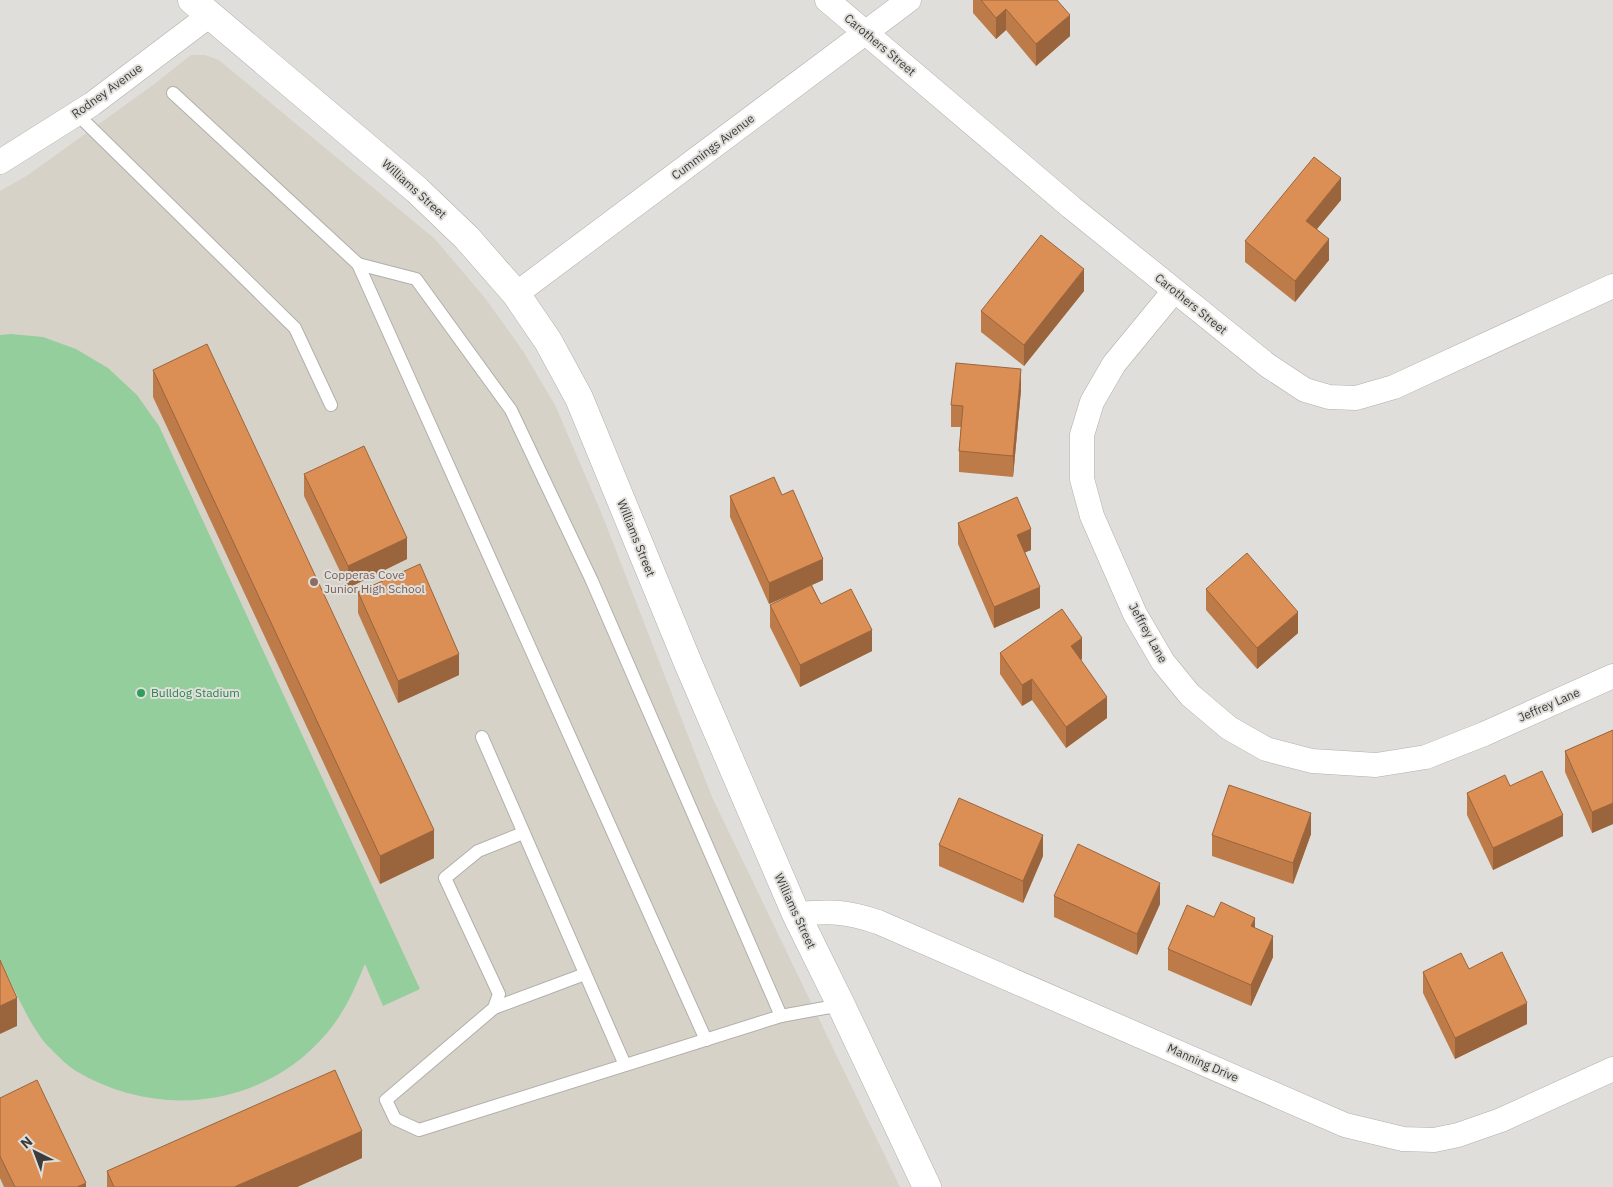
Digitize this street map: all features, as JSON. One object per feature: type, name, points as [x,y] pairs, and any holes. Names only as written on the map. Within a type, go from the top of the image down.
[{"type":"street","name":"Carothers Street","points":[[827,0],[1071,207],[1267,365],[1305,390],[1329,397],[1356,398],[1394,387],[1613,286]]},
{"type":"street","name":"Cummings Avenue","points":[[516,294],[909,0]]},
{"type":"street","name":"Rodney Avenue","points":[[0,162],[92,104],[201,7]]},
{"type":"street","name":"Williams Street","points":[[201,7],[417,190],[466,238],[516,294],[548,341],[579,398],[688,663],[796,914],[927,1187]]},
{"type":"street","name":"Jeffrey Lane","points":[[1174,291],[1114,364],[1092,402],[1082,435],[1082,479],[1092,516],[1135,614],[1163,662],[1190,695],[1229,728],[1266,749],[1312,761],[1376,766],[1426,757],[1484,734],[1613,676]]},
{"type":"street","name":"Manning Drive","points":[[796,914],[830,911],[855,914],[878,922],[1345,1125],[1403,1139],[1434,1140],[1458,1135],[1501,1120],[1613,1069]]},
{"type":"lane","points":[[173,93],[358,264],[706,1040]]},
{"type":"lane","points":[[77,114],[295,328],[331,405]]},
{"type":"lane","points":[[358,264],[416,279],[512,410],[592,581],[781,1016]]},
{"type":"lane","points":[[482,737],[625,1065]]},
{"type":"lane","points":[[494,1008],[499,994],[445,878],[478,851],[523,833]]},
{"type":"lane","points":[[585,974],[494,1008],[386,1100],[395,1119],[420,1130],[781,1016],[841,1005]]},
{"type":"shaded area","name":"Copperas Cove Junior High School","points":[[191,55],[205,55],[219,60],[435,239],[485,298],[523,351],[555,405],[601,512],[712,797],[900,1187],[0,1187],[0,191],[28,175],[153,85]]},
{"type":"green space","name":"Bulldog Stadium","points":[[11,334],[43,337],[76,349],[108,368],[137,395],[159,426],[420,989],[383,1006],[365,964],[344,1008],[327,1033],[301,1058],[273,1077],[242,1091],[209,1098],[175,1100],[141,1096],[108,1087],[76,1071],[60,1058],[40,1036],[23,1008],[0,959],[0,335]]},
{"type":"building","points":[[981,0],[1057,0],[1070,15],[1036,44],[1006,9],[996,18]]},
{"type":"building","points":[[1314,157],[1341,178],[1306,221],[1329,239],[1295,281],[1245,241]]},
{"type":"building","points":[[1041,235],[1084,269],[1024,345],[981,311]]},
{"type":"building","points":[[207,344],[434,830],[380,856],[153,370]]},
{"type":"building","points":[[956,363],[1021,369],[1013,456],[959,451],[963,406],[951,405]]},
{"type":"building","points":[[364,446],[407,538],[348,566],[304,474]]},
{"type":"building","points":[[774,477],[782,495],[793,490],[823,559],[769,583],[730,496]]},
{"type":"building","points":[[1017,497],[1031,529],[1017,535],[1040,587],[994,607],[958,523]]},
{"type":"building","points":[[1247,553],[1298,612],[1257,648],[1206,589]]},
{"type":"building","points":[[420,564],[459,654],[398,681],[358,592]]},
{"type":"building","points":[[811,585],[821,604],[851,589],[872,630],[800,665],[770,605]]},
{"type":"building","points":[[1062,609],[1082,638],[1071,646],[1107,697],[1066,727],[1032,679],[1022,685],[1000,653]]},
{"type":"building","points":[[1613,730],[1613,803],[1592,812],[1565,751]]},
{"type":"building","points":[[1542,771],[1563,815],[1493,848],[1467,793],[1505,775],[1510,786]]},
{"type":"building","points":[[1229,785],[1311,813],[1293,863],[1212,835]]},
{"type":"building","points":[[959,798],[1043,835],[1023,881],[939,845]]},
{"type":"building","points":[[1078,844],[1160,883],[1137,934],[1054,896]]},
{"type":"building","points":[[1221,902],[1255,918],[1251,926],[1273,936],[1251,985],[1168,949],[1187,905],[1214,917]]},
{"type":"building","points":[[1502,952],[1527,1003],[1455,1038],[1423,972],[1461,953],[1469,969]]},
{"type":"building","points":[[0,960],[17,998],[0,1006]]},
{"type":"building","points":[[335,1070],[362,1131],[234,1187],[114,1187],[107,1171]]},
{"type":"building","points":[[37,1080],[86,1183],[77,1187],[15,1187],[0,1156],[0,1098]]},
{"type":"place","name":"Copperas Cove Junior High School","points":[[314,582]]},
{"type":"place","name":"Bulldog Stadium","points":[[141,693]]}]
